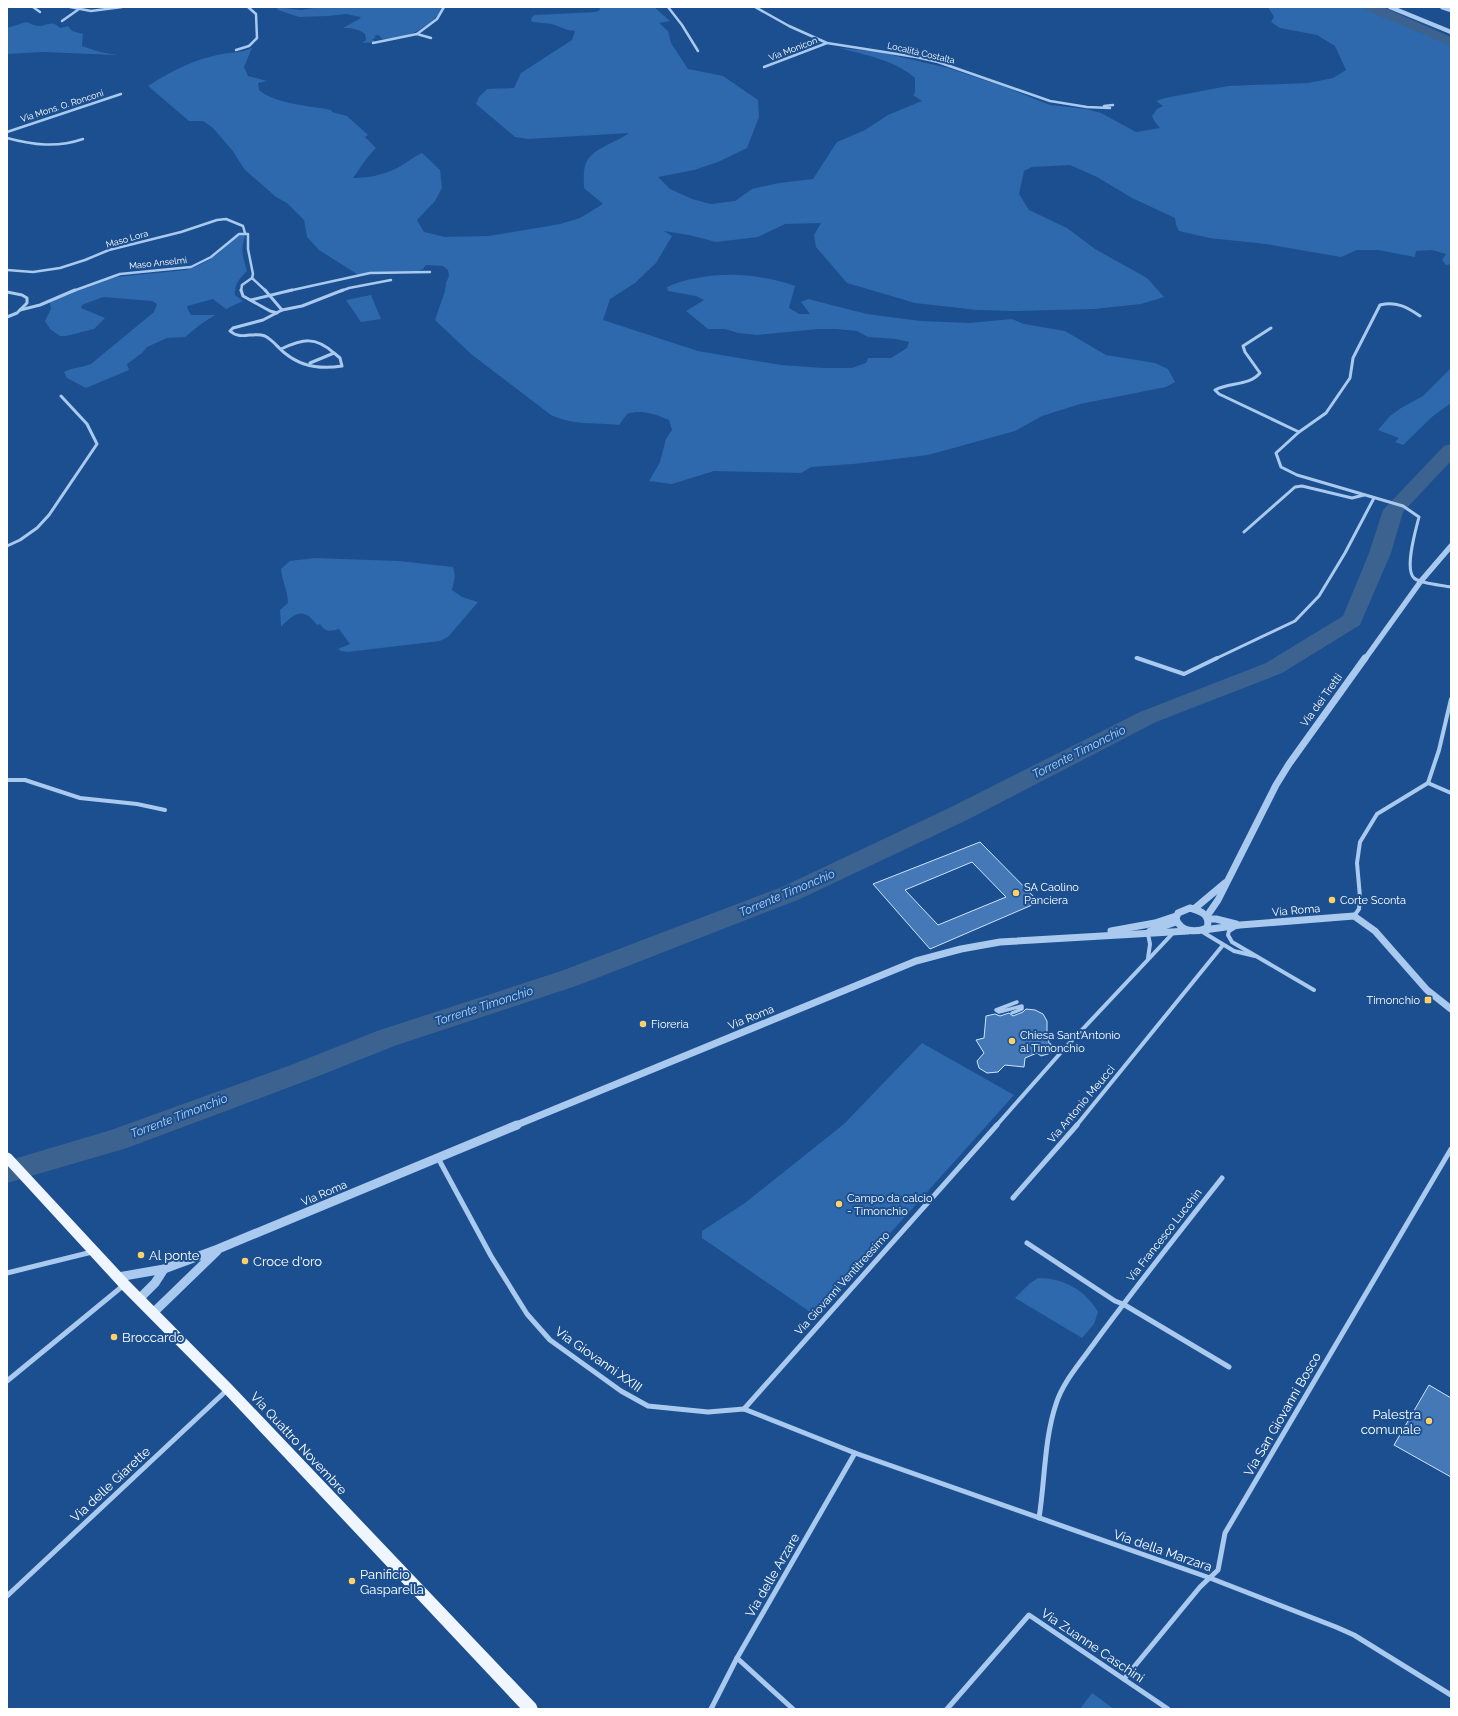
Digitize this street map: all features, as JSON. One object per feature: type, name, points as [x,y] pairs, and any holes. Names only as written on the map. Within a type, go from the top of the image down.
[{"type":"main road","name":"Via Quattro Novembre","points":[[7,1157],[121,1281],[228,1389],[531,1709]]},
{"type":"street","points":[[32,7],[40,12]]},
{"type":"street","points":[[70,7],[91,11],[122,7]]},
{"type":"street","points":[[236,50],[249,46],[257,38],[256,14],[248,7]]},
{"type":"street","points":[[374,43],[416,34],[424,30],[437,19],[442,13],[444,7]]},
{"type":"street","points":[[668,7],[682,25],[698,51]]},
{"type":"street","name":"Località Costalta","points":[[755,7],[789,26],[827,43],[916,57],[938,62],[1037,98],[1050,101],[1092,108],[1110,108]]},
{"type":"street","points":[[1390,7],[1451,32]]},
{"type":"street","points":[[1442,7],[1451,10]]},
{"type":"street","points":[[62,21],[79,9]]},
{"type":"street","points":[[416,34],[431,38]]},
{"type":"street","name":"Via Monicon","points":[[764,67],[827,43]]},
{"type":"street","name":"Via Mons. O. Ronconi","points":[[7,132],[121,94]]},
{"type":"street","points":[[1092,108],[1113,105]]},
{"type":"street","points":[[7,138],[34,144],[53,146],[63,145],[83,139]]},
{"type":"street","name":"Maso Lora","points":[[7,270],[24,272],[42,271],[69,265],[100,255],[109,250],[181,232],[217,220],[226,219],[234,221],[243,226],[245,233]]},
{"type":"street","points":[[245,233],[248,234],[249,237],[248,249],[253,264],[252,278],[262,289],[271,295],[282,310]]},
{"type":"street","name":"Maso Anselmi","points":[[7,317],[17,313],[20,310],[40,305],[87,285],[120,274],[191,267],[211,257],[239,234],[245,233]]},
{"type":"street","points":[[251,300],[334,279],[362,274],[430,272]]},
{"type":"street","points":[[252,278],[242,284],[241,292],[243,296],[270,311],[277,313]]},
{"type":"street","points":[[281,349],[309,339],[327,346],[340,358],[342,366],[332,368],[302,363],[281,349],[265,336],[238,337],[233,335],[230,331],[233,328],[262,320],[282,310],[302,306],[349,288],[391,280]]},
{"type":"street","points":[[7,292],[22,295],[26,298],[27,303],[20,310]]},
{"type":"street","points":[[1420,316],[1400,304],[1380,304],[1353,358],[1350,378],[1326,413],[1299,432],[1276,453],[1281,467],[1297,475],[1403,506],[1419,517],[1410,562],[1413,577],[1422,581],[1451,587]]},
{"type":"street","points":[[1271,328],[1243,346],[1244,352],[1260,373],[1257,378],[1252,381],[1229,383],[1215,390],[1219,394],[1299,432]]},
{"type":"street","points":[[310,364],[334,353]]},
{"type":"street","points":[[7,546],[20,540],[37,528],[49,516],[78,470],[97,444],[96,438],[86,423],[61,396]]},
{"type":"street","points":[[1244,532],[1295,487],[1302,486],[1352,498],[1364,495]]},
{"type":"street","points":[[1136,658],[1184,674],[1295,622],[1319,596],[1345,553],[1374,498]]},
{"type":"street","name":"Via dei Tretti","points":[[1208,917],[1214,908],[1276,785],[1289,764],[1422,581],[1451,546]]},
{"type":"street","points":[[1451,699],[1439,750],[1428,783],[1377,814],[1360,842],[1357,863],[1360,898],[1359,908],[1354,916],[1367,923],[1384,939],[1426,989],[1451,1009]]},
{"type":"street","points":[[7,780],[25,780],[80,798],[137,804],[165,810]]},
{"type":"street","points":[[1428,783],[1451,792]]},
{"type":"street","name":"Via dei Tretti","points":[[1194,909],[1228,880]]},
{"type":"street","name":"Via Roma","points":[[1148,934],[1150,931],[1176,919],[1178,913],[1185,909],[1194,909],[1208,917],[1240,925]]},
{"type":"street","name":"Via Roma","points":[[121,1281],[164,1269],[218,1249],[916,961],[982,944],[1083,936],[1148,934],[1202,930],[1240,925],[1354,916]]},
{"type":"street","points":[[1208,917],[1208,925],[1202,930],[1213,940],[1249,957],[1256,956]]},
{"type":"street","points":[[1176,919],[1183,928],[1188,931]]},
{"type":"street","name":"Via Roma","points":[[1083,936],[1135,928],[1176,919]]},
{"type":"street","points":[[1240,925],[1229,931],[1228,935],[1232,942],[1314,990]]},
{"type":"street","name":"Via Giovanni Ventitreesimo","points":[[744,1409],[946,1181],[1148,958],[1175,932]]},
{"type":"street","points":[[1148,934],[1150,944],[1148,958]]},
{"type":"street","name":"Via Antonio Meucci","points":[[1013,1198],[1086,1114],[1222,945]]},
{"type":"street","points":[[1012,1013],[1023,1008],[1020,1006],[999,1012],[996,1010],[1017,1002]]},
{"type":"street","name":"Via San Giovanni Bosco","points":[[1124,1679],[1200,1587],[1218,1570],[1225,1533],[1451,1149]]},
{"type":"street","name":"Via Giovanni XXIII","points":[[438,1157],[491,1256],[527,1314],[550,1340],[621,1391],[648,1406],[708,1412],[744,1409]]},
{"type":"street","name":"Via Francesco Lucchin","points":[[1040,1518],[1049,1430],[1056,1403],[1070,1378],[1123,1304],[1222,1178]]},
{"type":"street","points":[[1027,1243],[1115,1301],[1123,1304],[1229,1367]]},
{"type":"street","name":"Via Roma","points":[[153,1313],[218,1249]]},
{"type":"street","points":[[7,1273],[94,1252]]},
{"type":"street","points":[[139,1299],[155,1282],[164,1269]]},
{"type":"street","points":[[7,1381],[121,1281]]},
{"type":"street","name":"Via delle Giarette","points":[[7,1596],[228,1389]]},
{"type":"street","points":[[744,1409],[855,1453]]},
{"type":"street","name":"Via della Marzara","points":[[855,1453],[1210,1578],[1354,1635],[1451,1695]]},
{"type":"street","name":"Via delle Arzare","points":[[711,1709],[737,1658],[855,1453]]},
{"type":"street","name":"Via Zuanne Caschini","points":[[947,1709],[1029,1615],[1168,1709]]},
{"type":"street","points":[[737,1658],[793,1709]]},
{"type":"shaded area","points":[[276,7],[301,10],[321,7],[443,7],[431,21],[408,35],[403,37],[381,39],[382,38],[378,35],[374,36],[376,38],[372,39],[375,42],[362,43],[366,40],[365,34],[355,29],[343,28],[361,18],[360,17],[346,14],[299,17],[278,10]]},
{"type":"shaded area","points":[[599,7],[654,7],[670,21],[659,23],[668,31],[671,43],[688,69],[723,76],[758,100],[759,117],[747,148],[718,162],[694,170],[658,177],[670,189],[692,199],[711,204],[735,201],[752,189],[779,183],[813,179],[837,142],[865,130],[888,115],[922,101],[913,95],[915,93],[915,78],[907,72],[889,62],[839,48],[879,52],[948,68],[1005,87],[1050,105],[1086,109],[1101,113],[1136,132],[1160,128],[1152,116],[1157,109],[1163,106],[1156,101],[1165,98],[1228,86],[1308,83],[1333,78],[1346,70],[1335,46],[1317,35],[1280,28],[1271,22],[1274,17],[1268,7],[1368,7],[1451,44],[1451,264],[1446,265],[1442,260],[1446,254],[1432,250],[1416,251],[1415,257],[1378,250],[1357,250],[1341,257],[1266,244],[1209,238],[1179,231],[1175,218],[1132,198],[1097,177],[1070,165],[1032,167],[1024,171],[1019,194],[1029,210],[1067,228],[1095,249],[1147,278],[1164,297],[1141,304],[1094,309],[1014,311],[977,310],[915,303],[847,283],[816,247],[814,235],[821,223],[785,224],[758,237],[716,242],[689,235],[664,231],[672,236],[656,263],[635,283],[610,299],[603,320],[698,351],[781,365],[823,368],[852,368],[866,363],[868,358],[891,358],[907,348],[909,342],[896,339],[868,337],[857,331],[818,329],[757,335],[738,333],[725,329],[708,329],[686,311],[704,300],[696,296],[668,291],[667,287],[698,278],[731,275],[747,276],[780,281],[795,286],[789,308],[799,314],[810,314],[801,302],[808,299],[867,314],[921,321],[969,323],[1012,319],[1024,324],[1065,331],[1106,355],[1155,363],[1168,369],[1175,382],[1166,387],[1080,404],[1042,416],[1015,431],[928,455],[853,464],[811,467],[801,473],[714,471],[672,484],[649,481],[660,462],[666,439],[672,430],[669,420],[654,414],[638,412],[627,414],[619,425],[568,421],[551,415],[471,354],[435,320],[449,276],[448,270],[443,266],[426,265],[423,269],[418,271],[357,274],[319,250],[307,237],[304,220],[287,203],[276,197],[245,170],[232,150],[213,128],[203,121],[189,121],[148,86],[165,75],[193,62],[212,56],[241,52],[252,48],[244,67],[248,76],[267,81],[258,83],[259,90],[266,95],[284,101],[331,110],[332,112],[347,116],[368,135],[365,137],[376,148],[353,178],[386,173],[422,153],[440,170],[442,188],[435,201],[417,220],[424,232],[445,237],[488,236],[560,224],[580,218],[603,204],[584,188],[585,166],[592,155],[597,151],[629,133],[528,139],[515,137],[476,104],[479,97],[487,89],[514,88],[521,73],[572,40],[575,31],[552,24],[533,22],[531,21],[532,17],[535,15],[596,12],[600,10]]},
{"type":"shaded area","points":[[26,22],[37,26],[52,23],[60,28],[68,26],[72,31],[83,34],[82,46],[100,52],[117,55],[42,52],[7,54],[7,28]]},
{"type":"shaded area","points":[[243,234],[245,236],[243,254],[247,271],[242,276],[235,288],[235,295],[243,301],[226,309],[213,299],[187,306],[191,315],[215,315],[185,337],[167,338],[147,347],[142,353],[127,364],[129,370],[86,388],[67,378],[64,372],[91,364],[154,312],[157,304],[152,301],[103,297],[82,305],[81,308],[105,318],[94,329],[66,336],[60,336],[50,329],[45,321],[51,309],[50,302],[100,281],[117,277],[190,269],[215,256],[232,241]]},
{"type":"shaded area","points":[[371,295],[381,319],[361,322],[346,300]]},
{"type":"shaded area","points":[[1451,368],[1451,403],[1433,416],[1403,445],[1395,442],[1399,438],[1378,430],[1390,416],[1423,396]]},
{"type":"shaded area","points":[[315,558],[398,561],[453,567],[455,576],[452,590],[462,597],[478,602],[448,637],[440,641],[347,652],[341,651],[338,649],[350,644],[339,629],[331,631],[324,629],[320,624],[317,625],[312,619],[304,614],[295,615],[281,627],[280,610],[288,603],[281,569],[290,561]]},
{"type":"shaded area","points":[[922,1043],[1014,1095],[816,1316],[702,1238],[702,1231],[745,1203],[844,1124]]},
{"type":"shaded area","points":[[1038,1278],[1057,1280],[1065,1283],[1087,1297],[1093,1304],[1098,1312],[1094,1324],[1082,1338],[1015,1298],[1029,1284]]},
{"type":"shaded area","points":[[1092,1693],[1114,1709],[1080,1709]]},
{"type":"building","name":"SA Caolino Panciera","points":[[980,842],[1039,902],[930,949],[873,884]],"holes":[[[972,862],[1006,897],[938,925],[905,890]]]},
{"type":"building","name":"Chiesa Sant'Antonio al Timonchio","points":[[1026,1009],[1035,1010],[1043,1014],[1047,1021],[1047,1032],[1049,1043],[1051,1044],[1051,1053],[1041,1056],[1037,1053],[1025,1058],[1024,1067],[1005,1065],[998,1072],[987,1073],[979,1068],[977,1061],[984,1053],[976,1040],[984,1038],[986,1016],[995,1014],[1000,1016],[1009,1013],[1013,1016],[1023,1012]]},
{"type":"building","name":"Palestra comunale","points":[[1429,1385],[1451,1398],[1451,1477],[1394,1445]]},
{"type":"waterway","points":[[1371,7],[1451,42]]},
{"type":"waterway","name":"Torrente Timonchio","points":[[7,1172],[117,1140],[301,1072],[387,1038],[570,978],[791,893],[958,814],[1148,717],[1274,668],[1352,620],[1380,553],[1393,510],[1451,450]]},
{"type":"place","name":"SA Caolino Panciera","points":[[1016,893]]},
{"type":"place","name":"Corte Sconta","points":[[1332,900]]},
{"type":"place","name":"Timonchio","points":[[1428,1000]]},
{"type":"place","name":"Fioreria","points":[[643,1024]]},
{"type":"place","name":"Chiesa Sant'Antonio al Timonchio","points":[[1012,1041]]},
{"type":"place","name":"Campo da calcio - Timonchio","points":[[839,1204]]},
{"type":"place","name":"Al ponte","points":[[141,1255]]},
{"type":"place","name":"Croce d'oro","points":[[245,1261]]},
{"type":"place","name":"Broccardo","points":[[114,1337]]},
{"type":"place","name":"Palestra comunale","points":[[1429,1421]]},
{"type":"place","name":"Panificio Gasparella","points":[[352,1581]]}]
